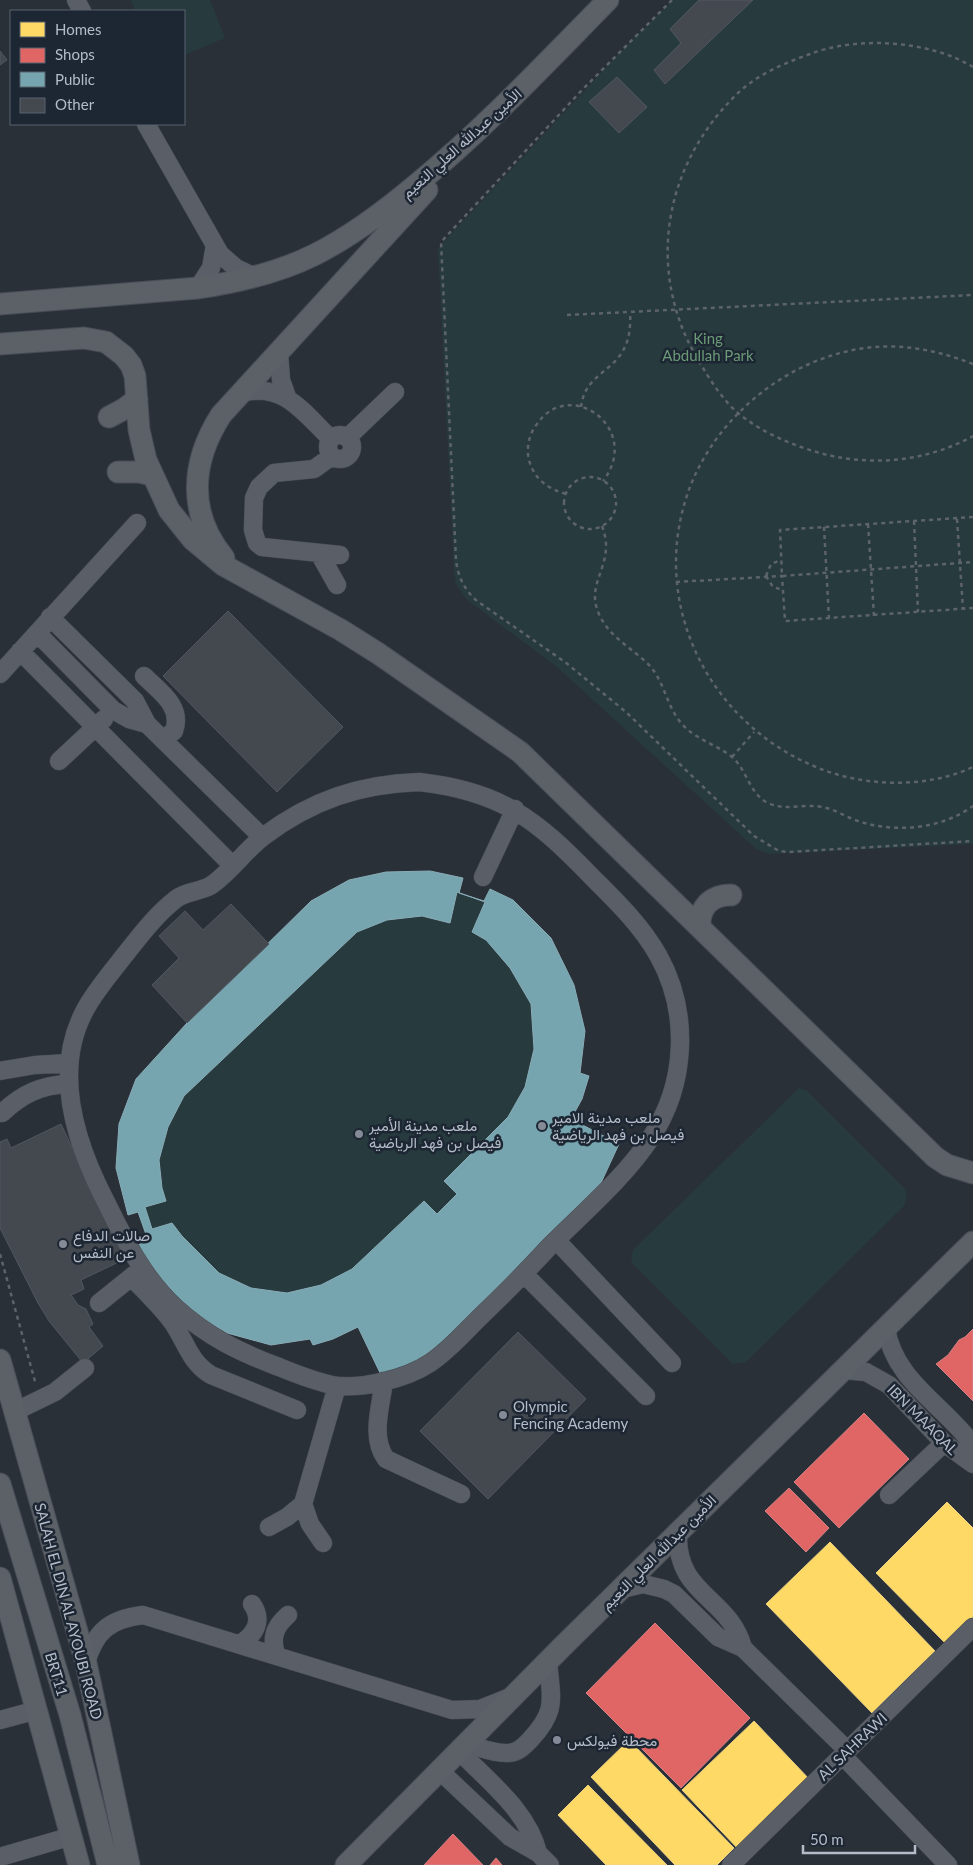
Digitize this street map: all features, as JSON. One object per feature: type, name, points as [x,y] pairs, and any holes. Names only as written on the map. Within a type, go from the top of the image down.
[{"type":"main road","name":"الأمين عبدالله العلي النعيم","points":[[0,304],[198,288],[255,277],[313,255],[360,228],[444,162],[474,135],[608,0]]},
{"type":"main road","points":[[240,574],[214,545],[202,518],[197,489],[203,450],[211,432],[221,415],[411,208],[474,135]]},
{"type":"main road","points":[[0,344],[84,338],[106,342],[120,352],[131,365],[135,376],[142,445],[152,475],[169,510],[193,540],[208,553],[240,574],[360,642],[520,752],[935,1156],[947,1165],[973,1173]]},
{"type":"main road","points":[[109,417],[118,414],[137,399]]},
{"type":"main road","points":[[118,472],[139,472],[152,475]]},
{"type":"main road","points":[[700,927],[700,920],[705,906],[716,896],[731,894]]},
{"type":"main road","name":"الأمين عبدالله العلي النعيم","points":[[346,1865],[548,1661],[973,1242]]},
{"type":"main road","name":"SALAH EL DIN AL AYOUBI ROAD","points":[[0,1360],[86,1663],[129,1865]]},
{"type":"main road","name":"BRT11","points":[[0,1484],[70,1715],[108,1865]]},
{"type":"main road","points":[[0,1581],[79,1865]]},
{"type":"street","points":[[147,125],[214,245],[228,261],[255,277]]},
{"type":"street","points":[[198,288],[211,268],[214,245]]},
{"type":"street","points":[[279,353],[281,380],[287,397]]},
{"type":"street","points":[[242,393],[260,390],[287,397],[339,438]]},
{"type":"street","points":[[340,555],[262,547],[256,543],[252,530],[254,498],[259,487],[274,473],[314,469],[332,456],[328,448],[395,392]]},
{"type":"street","points":[[0,674],[137,523]]},
{"type":"street","points":[[318,552],[337,585]]},
{"type":"street","points":[[50,617],[129,694],[140,708],[147,724],[262,837]]},
{"type":"street","points":[[37,633],[113,710],[129,719],[147,724]]},
{"type":"street","points":[[20,651],[232,865]]},
{"type":"street","points":[[144,676],[170,702],[176,713],[174,730],[163,740]]},
{"type":"street","points":[[60,761],[129,694]]},
{"type":"street","points":[[137,1273],[191,1321],[219,1342],[289,1371],[337,1386],[384,1381],[406,1375],[446,1351],[524,1274],[633,1161],[660,1124],[669,1104],[680,1060],[679,1015],[666,972],[644,933],[627,913],[543,828],[515,809],[484,795],[452,786],[419,782],[385,783],[353,790],[321,802],[292,817],[262,837],[209,886],[176,899],[152,921],[93,996],[81,1017],[73,1040],[69,1063],[71,1107],[80,1141],[96,1183],[137,1273],[170,1318],[188,1352],[201,1370],[297,1410]]},
{"type":"street","points":[[483,877],[515,809]]},
{"type":"street","points":[[1,1071],[35,1065],[69,1063]]},
{"type":"street","points":[[2,1113],[13,1102],[39,1088],[69,1084]]},
{"type":"street","points":[[556,1240],[672,1363]]},
{"type":"street","points":[[99,1303],[137,1273]]},
{"type":"street","points":[[524,1274],[646,1396]]},
{"type":"street","name":"IBN MAAQAL","points":[[886,1328],[891,1350],[904,1373],[973,1445]]},
{"type":"street","points":[[16,1412],[55,1392],[85,1368]]},
{"type":"street","name":"IBN MAAQAL","points":[[843,1370],[866,1372],[889,1385],[944,1443],[973,1464]]},
{"type":"street","points":[[889,1385],[901,1386],[905,1382],[904,1373]]},
{"type":"street","points":[[384,1381],[377,1438],[386,1458],[462,1494]]},
{"type":"street","points":[[269,1527],[287,1517],[303,1504],[337,1386]]},
{"type":"street","points":[[908,1404],[906,1394],[910,1391],[922,1392]]},
{"type":"street","points":[[888,1495],[944,1443]]},
{"type":"street","points":[[303,1504],[310,1524],[323,1542]]},
{"type":"street","points":[[678,1533],[679,1556],[685,1573],[695,1587],[731,1622],[743,1648],[845,1753],[948,1865]]},
{"type":"street","points":[[622,1589],[638,1585],[664,1589],[682,1601],[718,1637],[743,1648]]},
{"type":"street","points":[[682,1601],[695,1587]]},
{"type":"street","points":[[240,1644],[249,1639],[258,1622],[257,1612],[252,1604]]},
{"type":"street","points":[[86,1663],[91,1647],[99,1633],[112,1623],[126,1617],[143,1615],[159,1618],[452,1710],[480,1709],[506,1700],[517,1692]]},
{"type":"street","points":[[276,1655],[273,1637],[276,1629],[288,1615]]},
{"type":"street","name":"AL SAHRAWI","points":[[731,1865],[973,1627]]},
{"type":"street","points":[[462,1748],[508,1753],[521,1749],[526,1744],[545,1724],[551,1711],[548,1661]]},
{"type":"street","points":[[0,1720],[37,1710]]},
{"type":"street","points":[[462,1748],[520,1814],[532,1832],[544,1859]]},
{"type":"street","points":[[440,1771],[510,1837],[544,1859]]},
{"type":"street","points":[[0,1857],[72,1836]]},
{"type":"path","points":[[672,0],[582,90],[441,242],[456,560],[459,575],[466,590],[477,601],[565,662],[626,712],[754,836],[771,847],[788,852],[973,841]]},
{"type":"path","points":[[973,67],[965,62],[920,47],[872,42],[824,48],[780,65],[740,92],[707,127],[683,168],[670,215],[667,263],[675,310],[690,348],[712,382],[738,413],[778,438],[820,454],[866,462],[911,459],[955,446],[973,436]]},
{"type":"path","points":[[567,315],[973,295]]},
{"type":"path","points":[[581,407],[582,398],[591,382],[608,370],[622,354],[630,334],[630,312]]},
{"type":"path","points":[[973,364],[946,354],[901,347],[856,350],[812,362],[772,384],[738,413],[710,448],[690,488],[679,531],[676,582],[683,620],[699,662],[723,700],[754,732],[791,757],[833,774],[876,782],[921,781],[973,767]]},
{"type":"path","points":[[566,494],[549,488],[535,474],[528,457],[533,429],[545,415],[562,407],[581,407],[590,410],[605,421],[614,437],[616,456],[603,481]]},
{"type":"path","points":[[585,478],[603,481],[612,491],[616,504],[612,517],[602,526],[588,529],[575,525],[567,514],[565,507],[566,494],[574,484],[585,478]]},
{"type":"path","points":[[973,517],[780,530],[784,621],[973,608]]},
{"type":"path","points":[[957,518],[963,609]]},
{"type":"path","points":[[914,521],[918,612]]},
{"type":"path","points":[[868,524],[874,616]]},
{"type":"path","points":[[602,526],[607,552],[595,593],[598,611],[602,620],[613,634],[649,665],[661,683],[667,702],[682,725],[704,742],[732,758],[743,770],[758,796],[766,802],[782,807],[823,807],[860,822],[892,828],[910,828],[938,823],[964,813],[973,806]]},
{"type":"path","points":[[824,527],[829,619]]},
{"type":"path","points":[[766,576],[771,564],[781,560]]},
{"type":"path","points":[[676,582],[973,562]]},
{"type":"path","points":[[766,576],[773,587],[783,590]]},
{"type":"path","points":[[732,758],[754,732]]},
{"type":"path","points":[[0,1254],[32,1367],[38,1402]]},
{"type":"green space","points":[[131,0],[210,0],[225,38],[185,55],[185,10],[135,10]]},
{"type":"green space","name":"King Abdullah Park","points":[[673,0],[973,0],[973,844],[769,854],[756,849],[557,667],[466,599],[456,584],[438,248],[629,43]]},
{"type":"green space","name":"ملعب مدينة الأمير فيصل بن فهد الرياضية","points":[[430,871],[463,878],[459,893],[484,901],[490,889],[513,900],[551,938],[574,985],[585,1031],[580,1073],[589,1076],[582,1099],[572,1119],[619,1144],[600,1185],[358,1327],[333,1339],[313,1345],[310,1339],[147,1241],[138,1212],[128,1215],[116,1168],[119,1124],[136,1079],[187,1023],[311,901],[349,880],[386,872]]},
{"type":"green space","points":[[799,1088],[806,1090],[905,1189],[907,1196],[904,1206],[746,1362],[733,1364],[633,1264],[631,1259],[633,1250]]},
{"type":"building: Homes","points":[[947,1502],[973,1528],[973,1619],[947,1645],[876,1573]]},
{"type":"building: Homes","points":[[830,1542],[935,1651],[872,1713],[766,1604]]},
{"type":"building: Homes","points":[[754,1721],[812,1782],[741,1852],[682,1790]]},
{"type":"building: Homes","points":[[629,1740],[734,1848],[717,1865],[675,1865],[591,1777]]},
{"type":"building: Homes","points":[[588,1785],[667,1865],[606,1865],[558,1815]]},
{"type":"building: Shops","points":[[973,1329],[973,1401],[936,1364],[948,1355],[959,1340]]},
{"type":"building: Shops","points":[[864,1413],[909,1459],[839,1528],[794,1482]]},
{"type":"building: Shops","points":[[789,1488],[829,1528],[806,1552],[765,1511]]},
{"type":"building: Shops","points":[[655,1623],[750,1718],[681,1788],[586,1693]]},
{"type":"building: Shops","points":[[453,1834],[483,1865],[424,1865]]},
{"type":"building: Shops","points":[[496,1858],[502,1865],[490,1865]]},
{"type":"building: Public","name":"ملعب مدينة الامير فيصل بن فهد الرياضية","points":[[430,871],[463,878],[459,893],[457,892],[450,923],[422,916],[387,920],[357,932],[184,1096],[168,1127],[159,1160],[162,1188],[166,1201],[145,1207],[152,1229],[172,1223],[182,1236],[219,1273],[251,1288],[287,1293],[321,1285],[352,1269],[424,1201],[437,1214],[457,1194],[444,1181],[508,1117],[525,1087],[534,1049],[531,1004],[510,968],[486,940],[472,932],[485,902],[467,895],[484,901],[490,889],[513,900],[551,938],[574,985],[585,1031],[580,1073],[589,1076],[582,1099],[571,1119],[619,1144],[600,1185],[571,1216],[445,1340],[413,1364],[383,1379],[358,1327],[333,1339],[313,1345],[310,1339],[271,1345],[227,1333],[182,1306],[153,1271],[138,1245],[148,1240],[138,1212],[128,1215],[116,1168],[119,1124],[136,1079],[187,1023],[311,901],[349,880],[386,872]]},
{"type":"building: Other","points":[[699,0],[753,0],[665,84],[654,70],[681,43],[670,29]]},
{"type":"building: Other","points":[[0,51],[7,60],[0,65]]},
{"type":"building: Other","points":[[617,77],[647,107],[619,133],[589,102]]},
{"type":"building: Other","points":[[228,611],[343,727],[277,792],[163,676]]},
{"type":"building: Other","points":[[231,904],[269,944],[187,1023],[152,985],[179,958],[159,936],[185,911],[203,930]]},
{"type":"building: Other","name":"صالات الدفاع عن النفس","points":[[61,1124],[125,1259],[81,1280],[84,1289],[71,1295],[78,1305],[86,1309],[93,1324],[89,1327],[103,1346],[83,1363],[49,1321],[0,1228],[0,1142],[7,1139],[11,1148]]},
{"type":"building: Other","name":"Olympic Fencing Academy","points":[[518,1332],[586,1399],[488,1499],[420,1431]]},
{"type":"place","name":"ملعب مدينة الامير فيصل بن فهد الرياضية","points":[[542,1126]]},
{"type":"place","name":"ملعب مدينة الأمير فيصل بن فهد الرياضية","points":[[359,1134]]},
{"type":"place","name":"صالات الدفاع عن النفس","points":[[63,1244]]},
{"type":"place","name":"Olympic Fencing Academy","points":[[503,1415]]},
{"type":"place","name":"محطة فيولكس","points":[[557,1740]]}]
